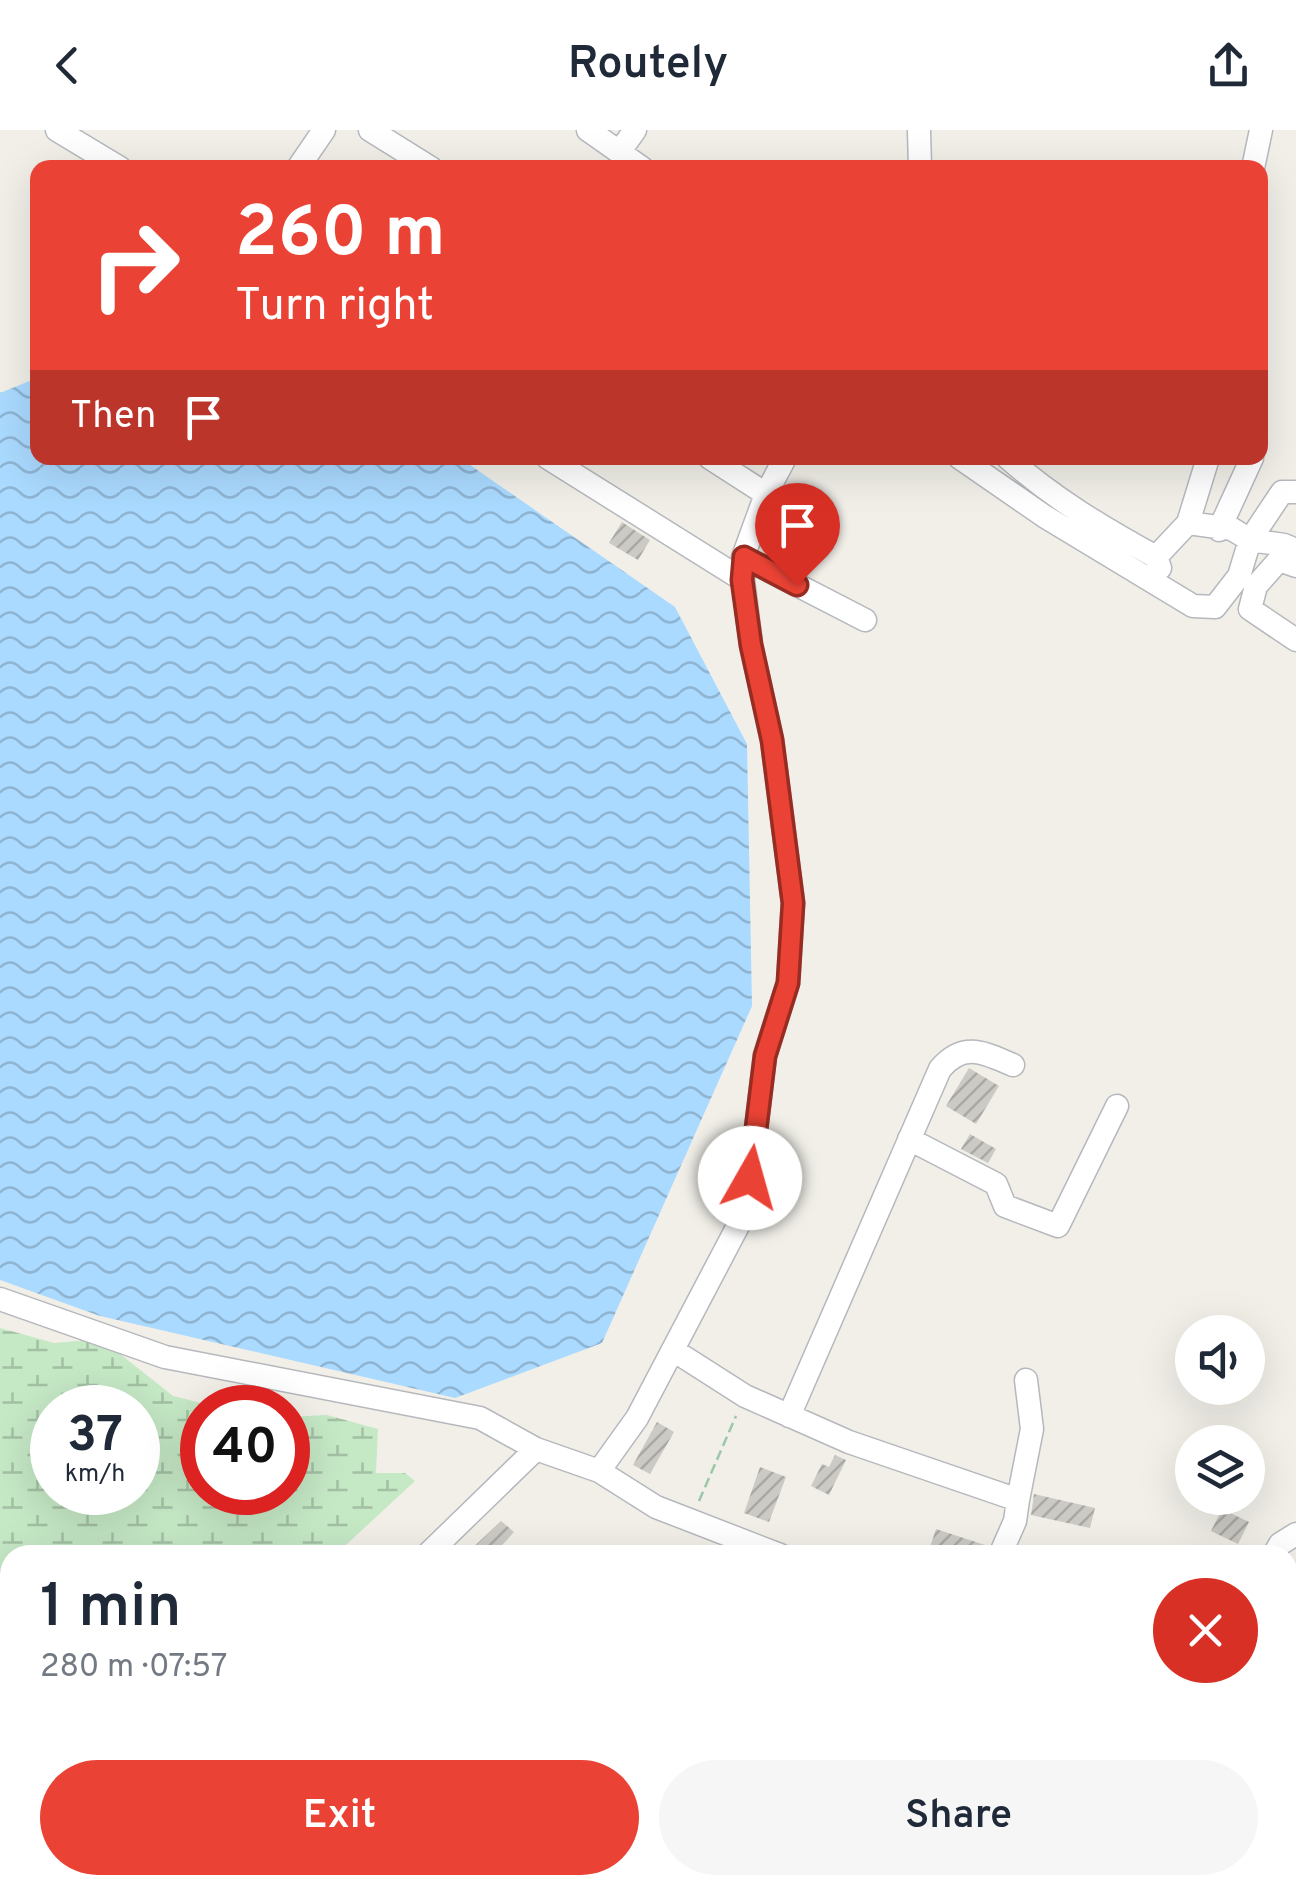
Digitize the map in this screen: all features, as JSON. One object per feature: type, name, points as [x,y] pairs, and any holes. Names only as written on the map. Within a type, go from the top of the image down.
[{"type":"street","points":[[57,130],[107,160]]},
{"type":"street","points":[[303,160],[324,130]]},
{"type":"street","points":[[370,130],[417,160]]},
{"type":"street","points":[[588,130],[631,160]]},
{"type":"street","points":[[620,152],[635,130]]},
{"type":"street","points":[[918,130],[920,160]]},
{"type":"street","points":[[1254,160],[1260,130]]},
{"type":"street","points":[[560,465],[743,569],[865,620]]},
{"type":"street","points":[[721,465],[766,494]]},
{"type":"street","points":[[599,1470],[637,1418],[740,1222],[750,1178],[765,1056],[788,983],[793,903],[774,758],[751,645],[743,569],[766,494],[781,465]]},
{"type":"street","points":[[970,465],[1044,516],[1193,606],[1214,607],[1239,576],[1250,540],[1282,492],[1296,492]]},
{"type":"street","points":[[1016,465],[1070,506],[1156,556],[1165,589]]},
{"type":"street","points":[[1156,556],[1188,523],[1206,465]]},
{"type":"street","points":[[1219,530],[1249,465]]},
{"type":"street","points":[[1188,523],[1232,529],[1250,540],[1284,544],[1296,550]]},
{"type":"street","points":[[1296,566],[1279,560],[1256,586],[1250,609],[1296,640]]},
{"type":"street","points":[[789,1416],[940,1069],[960,1052],[986,1054],[1014,1065]]},
{"type":"street","points":[[910,1139],[996,1184],[1005,1206],[1058,1226],[1118,1106]]},
{"type":"street","points":[[0,1299],[166,1357],[480,1418],[536,1448],[599,1470],[656,1507],[755,1545]]},
{"type":"street","points":[[674,1350],[745,1396],[789,1416],[849,1442],[1018,1500]]},
{"type":"street","points":[[1005,1545],[1015,1522],[1032,1430],[1026,1380]]},
{"type":"street","points":[[437,1545],[536,1448]]},
{"type":"path","points":[[691,1520],[745,1396]]},
{"type":"green space","points":[[0,1328],[54,1343],[88,1340],[115,1350],[159,1385],[30,1385],[30,1515],[160,1515],[160,1386],[180,1398],[180,1515],[310,1515],[310,1416],[327,1415],[378,1429],[376,1473],[405,1473],[415,1481],[346,1545],[0,1545]]},
{"type":"water","points":[[30,381],[30,465],[470,465],[675,607],[747,744],[752,1006],[602,1343],[455,1398],[100,1316],[0,1280],[0,393]]},
{"type":"building","points":[[622,522],[650,540],[638,560],[609,543]]},
{"type":"building","points":[[969,1068],[999,1086],[976,1124],[946,1106]]},
{"type":"building","points":[[970,1134],[996,1149],[988,1163],[961,1149]]},
{"type":"building","points":[[657,1422],[674,1432],[650,1474],[633,1465]]},
{"type":"building","points":[[835,1455],[846,1460],[829,1495],[811,1486],[822,1464],[829,1467]]},
{"type":"building","points":[[760,1467],[786,1477],[769,1522],[744,1513]]},
{"type":"building","points":[[1034,1494],[1095,1508],[1090,1528],[1031,1515]]},
{"type":"building","points":[[1219,1515],[1234,1515],[1249,1522],[1238,1544],[1211,1531]]},
{"type":"building","points":[[501,1521],[514,1532],[502,1545],[476,1545]]},
{"type":"building","points":[[936,1529],[985,1545],[931,1545]]},
{"type":"route","points":[[750,1178],[765,1056],[788,983],[793,903],[772,740],[751,645],[742,580],[744,557],[797,585]]}]
